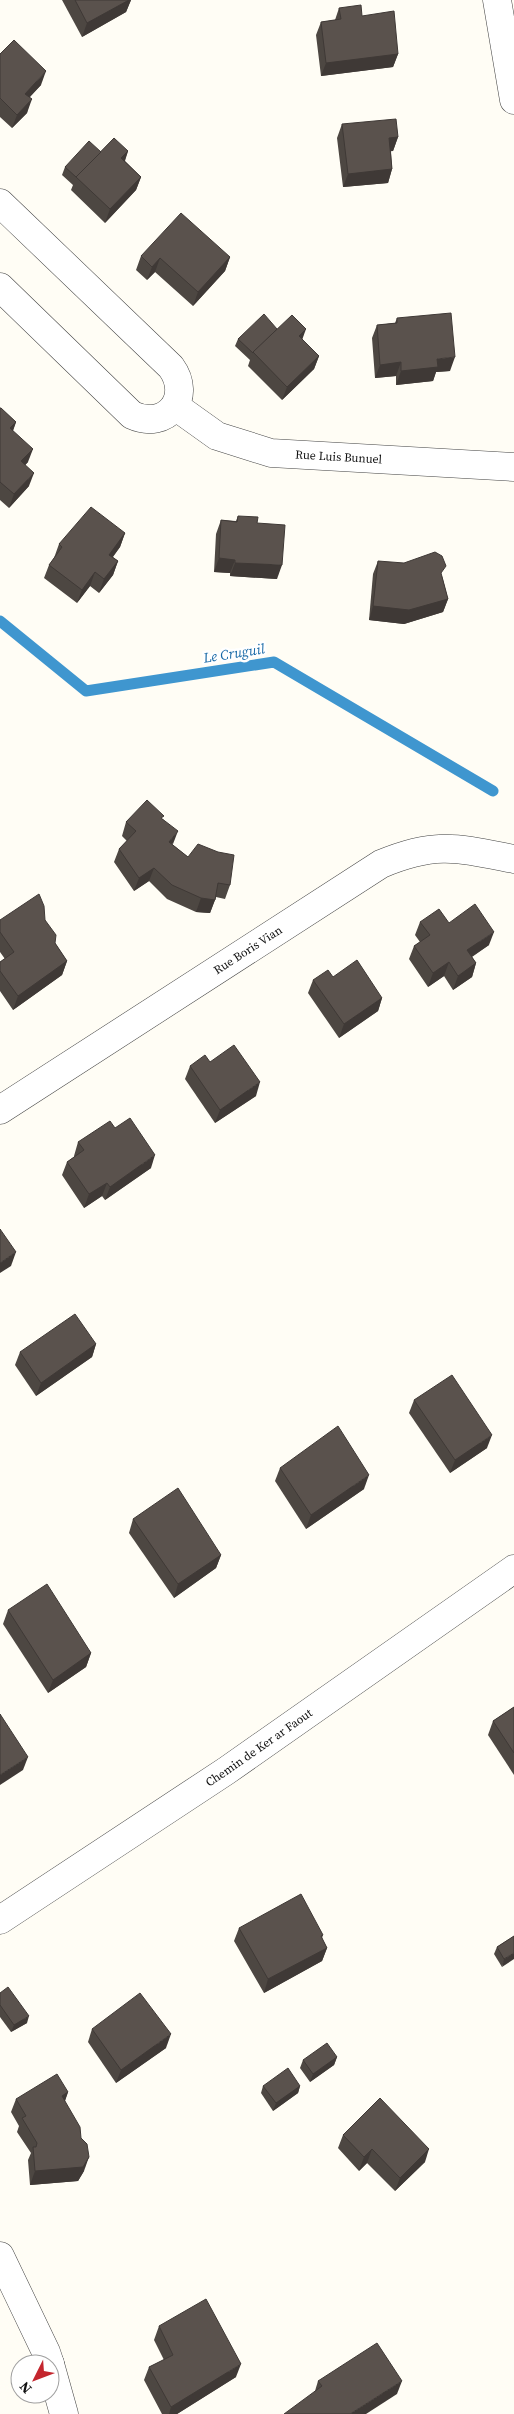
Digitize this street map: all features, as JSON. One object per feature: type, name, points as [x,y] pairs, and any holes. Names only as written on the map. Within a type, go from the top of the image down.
[{"type":"street","points":[[497,0],[514,100]]},
{"type":"street","points":[[0,203],[171,367],[180,386],[175,406],[159,418],[145,420],[132,415],[0,287]]},
{"type":"street","name":"Rue Luis Bunuel","points":[[175,406],[217,436],[271,453],[514,467]]},
{"type":"street","name":"Rue Boris Vian","points":[[0,1110],[381,864],[399,856],[436,847],[453,847],[514,859]]},
{"type":"street","name":"Chemin de Ker ar Faout","points":[[0,1920],[226,1771],[514,1568]]},
{"type":"street","points":[[0,2256],[47,2354]]},
{"type":"street","points":[[60,2400],[64,2414]]},
{"type":"building","points":[[75,0],[129,0],[87,23]]},
{"type":"building","points":[[361,5],[362,16],[394,11],[398,54],[326,63],[321,22],[341,19],[339,8]]},
{"type":"building","points":[[14,40],[46,71],[25,94],[32,99],[17,115],[0,98],[0,54]]},
{"type":"building","points":[[396,119],[398,137],[389,138],[392,169],[348,174],[342,124]]},
{"type":"building","points":[[114,138],[128,151],[121,158],[141,177],[110,209],[76,177]]},
{"type":"building","points":[[89,141],[101,152],[76,177],[65,167]]},
{"type":"building","points":[[181,213],[230,257],[198,292],[160,258],[152,267],[141,256]]},
{"type":"building","points":[[451,313],[455,357],[437,359],[438,367],[401,371],[401,362],[380,365],[377,325],[397,323],[397,318]]},
{"type":"building","points":[[264,314],[277,329],[253,353],[238,339]]},
{"type":"building","points":[[292,315],[306,329],[299,336],[319,356],[287,387],[253,352]]},
{"type":"building","points":[[0,408],[16,422],[10,428],[33,449],[21,461],[34,473],[14,494],[0,482]]},
{"type":"building","points":[[91,507],[125,533],[109,555],[118,561],[104,579],[95,572],[82,590],[49,565],[62,547],[59,544]]},
{"type":"building","points":[[238,516],[258,517],[257,523],[285,525],[282,565],[235,563],[235,560],[219,558],[221,520],[237,522]]},
{"type":"building","points":[[435,552],[442,556],[446,566],[441,573],[448,599],[409,610],[373,606],[378,561],[404,563]]},
{"type":"building","points":[[147,800],[164,816],[161,818],[178,831],[169,842],[188,857],[198,844],[218,852],[234,855],[230,885],[218,883],[215,900],[201,898],[172,885],[154,868],[139,878],[119,849],[136,831],[126,822]]},
{"type":"building","points":[[39,894],[44,906],[45,920],[56,935],[55,943],[67,961],[18,996],[0,971],[0,962],[14,952],[0,932],[0,920]]},
{"type":"building","points":[[475,904],[494,932],[467,950],[476,963],[458,976],[449,962],[433,973],[414,946],[430,935],[420,922],[439,909],[449,923]]},
{"type":"building","points":[[357,960],[382,998],[344,1024],[313,980],[328,970],[333,977]]},
{"type":"building","points":[[234,1045],[260,1082],[220,1110],[190,1066],[205,1055],[210,1062]]},
{"type":"building","points":[[130,1118],[155,1155],[110,1187],[107,1183],[89,1194],[67,1162],[84,1150],[78,1142],[110,1121],[115,1128]]},
{"type":"building","points":[[0,1229],[16,1252],[0,1263]]},
{"type":"building","points":[[75,1314],[96,1344],[41,1383],[20,1352]]},
{"type":"building","points":[[452,1375],[492,1435],[455,1460],[414,1400]]},
{"type":"building","points":[[338,1426],[369,1475],[311,1515],[280,1468]]},
{"type":"building","points":[[178,1488],[221,1555],[178,1584],[133,1519]]},
{"type":"building","points":[[47,1584],[91,1653],[53,1680],[8,1610]]},
{"type":"building","points":[[514,1707],[514,1753],[493,1721]]},
{"type":"building","points":[[0,1714],[28,1757],[0,1775]]},
{"type":"building","points":[[301,1894],[323,1935],[321,1936],[327,1948],[268,1979],[239,1928]]},
{"type":"building","points":[[514,1936],[514,1953],[504,1959],[497,1947]]},
{"type":"building","points":[[8,1987],[29,2016],[14,2025],[0,2005],[0,1993]]},
{"type":"building","points":[[140,1993],[171,2034],[121,2070],[92,2029]]},
{"type":"building","points":[[327,2043],[337,2057],[313,2074],[303,2060]]},
{"type":"building","points":[[288,2068],[300,2086],[276,2103],[263,2086]]},
{"type":"building","points":[[57,2074],[68,2092],[62,2096],[80,2127],[81,2138],[87,2144],[89,2157],[83,2167],[35,2171],[33,2147],[36,2147],[37,2143],[22,2118],[26,2116],[16,2099]]},
{"type":"building","points":[[380,2098],[429,2149],[400,2178],[372,2149],[364,2157],[343,2135]]},
{"type":"building","points":[[206,2299],[241,2364],[171,2407],[149,2367],[173,2355],[159,2326]]},
{"type":"building","points":[[377,2343],[402,2381],[350,2414],[284,2414],[322,2386],[318,2381]]},
{"type":"waterway","name":"Le Cruguil","points":[[0,621],[86,691],[274,662],[493,791]]}]
